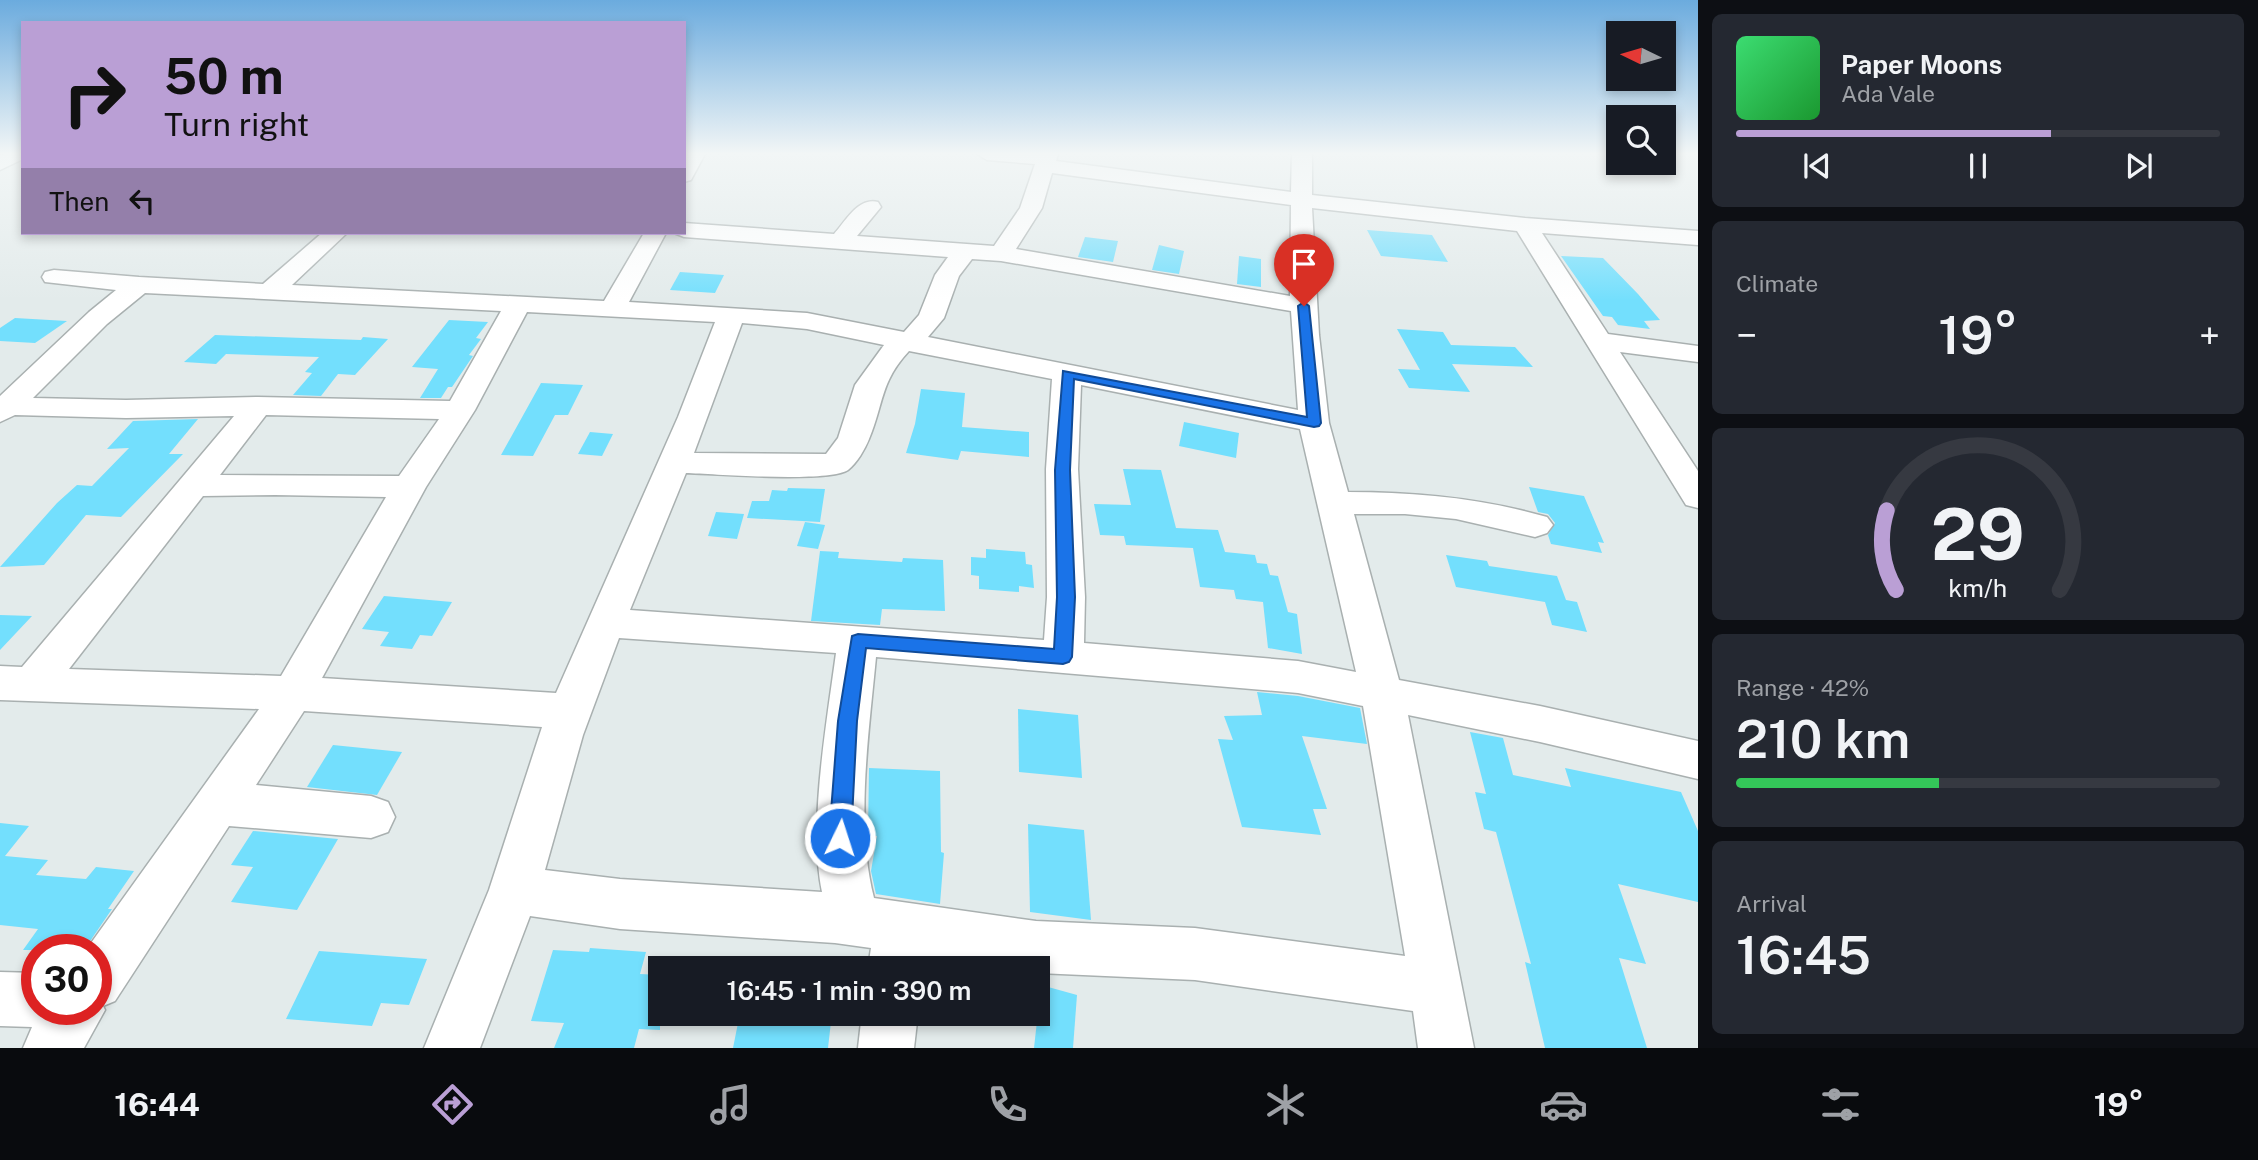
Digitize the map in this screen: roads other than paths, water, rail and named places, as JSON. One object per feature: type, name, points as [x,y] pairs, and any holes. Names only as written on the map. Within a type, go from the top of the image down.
[{"type":"street","points":[[1001,254],[1033,203]]},
{"type":"street","points":[[1301,203],[1304,306],[1314,423],[1382,693],[1446,1048]]},
{"type":"street","points":[[1327,203],[1525,225],[1698,238]]},
{"type":"street","points":[[839,243],[870,207]]},
{"type":"street","points":[[1525,225],[1698,497]]},
{"type":"street","points":[[686,230],[1001,254],[1304,306]]},
{"type":"street","points":[[270,290],[334,235]]},
{"type":"street","points":[[612,309],[654,235]]},
{"type":"street","points":[[677,463],[792,466],[835,464],[851,447],[877,371],[931,318],[947,275],[966,250]]},
{"type":"street","points":[[54,277],[139,285],[807,321],[1314,423]]},
{"type":"street","points":[[4,409],[98,318],[139,285]]},
{"type":"street","points":[[112,958],[293,693],[409,487],[460,410],[518,305]]},
{"type":"street","points":[[452,1048],[514,890],[549,768],[570,711],[677,463],[731,316]]},
{"type":"street","points":[[1600,341],[1698,354]]},
{"type":"street","points":[[1063,657],[1066,597],[1062,470],[1067,374]]},
{"type":"street","points":[[4,409],[258,406],[460,410]]},
{"type":"street","points":[[16,684],[194,486],[258,406]]},
{"type":"street","points":[[194,486],[275,484],[409,487]]},
{"type":"street","points":[[1335,503],[1405,503],[1455,508],[1535,525]]},
{"type":"street","points":[[607,623],[1298,677],[1540,724],[1698,760]]},
{"type":"street","points":[[858,641],[848,721],[840,838],[843,880],[883,939]]},
{"type":"street","points":[[16,684],[293,693],[570,711]]},
{"type":"street","points":[[216,805],[251,805],[371,817]]},
{"type":"street","points":[[514,890],[883,939],[1195,954],[1437,987]]},
{"type":"street","points":[[0,999],[21,1000]]},
{"type":"street","points":[[51,1048],[67,1025]]},
{"type":"street","points":[[886,1048],[889,1026]]}]
